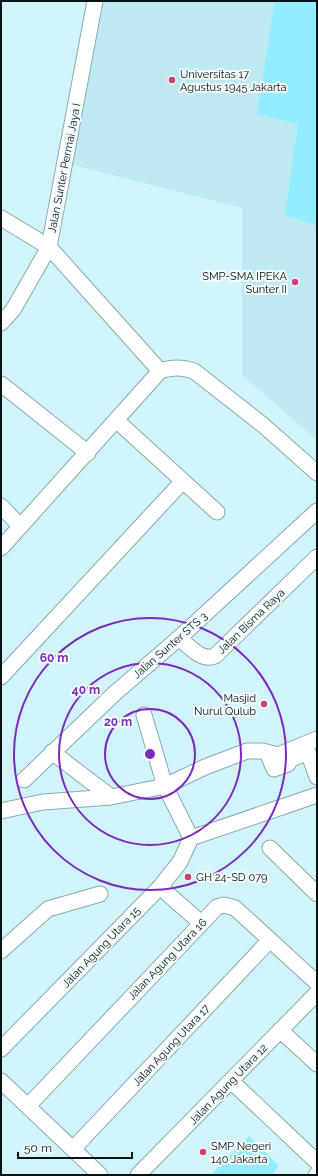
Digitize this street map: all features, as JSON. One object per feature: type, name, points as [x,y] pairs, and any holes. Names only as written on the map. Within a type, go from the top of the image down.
[{"type":"street","name":"Jalan Sunter Permai Jaya I","points":[[1,323],[13,310],[49,248],[95,1]]},
{"type":"street","points":[[1,218],[49,248],[160,371]]},
{"type":"street","points":[[1,548],[88,453],[160,371],[171,368],[181,367],[194,371],[262,425],[317,473]]},
{"type":"street","points":[[1,384],[88,453]]},
{"type":"street","points":[[116,420],[217,512]]},
{"type":"street","points":[[1,677],[183,481]]},
{"type":"street","points":[[1,506],[20,526]]},
{"type":"street","name":"Jalan Sunter STS 3","points":[[24,780],[115,693],[180,638],[317,511]]},
{"type":"street","name":"Jalan Bisma Raya","points":[[180,638],[200,655],[211,658],[215,656],[317,557]]},
{"type":"street","points":[[144,715],[165,786],[191,838],[317,794]]},
{"type":"street","points":[[1,811],[43,802],[111,797],[165,786],[205,767],[247,751],[267,752],[278,755],[317,739]]},
{"type":"street","points":[[52,752],[111,797]]},
{"type":"street","points":[[267,752],[274,769],[288,764],[287,761],[308,752],[317,777]]},
{"type":"street","name":"Jalan Agung Utara 15","points":[[1,1049],[160,887],[180,862],[191,838]]},
{"type":"street","points":[[270,848],[317,894]]},
{"type":"street","points":[[160,887],[201,923]]},
{"type":"street","points":[[1,951],[48,909],[100,894]]},
{"type":"street","name":"Jalan Agung Utara 16","points":[[28,1106],[217,907],[224,905],[235,908],[317,983]]},
{"type":"street","name":"Jalan Agung Utara 17","points":[[73,1149],[270,940]]},
{"type":"street","name":"Jalan Agung Utara 12","points":[[138,1175],[317,993]]},
{"type":"street","points":[[280,1030],[317,1064]]},
{"type":"street","points":[[1,1081],[100,1175]]},
{"type":"street","points":[[231,1081],[317,1162]]},
{"type":"shaded area","points":[[95,1],[317,1],[317,440],[242,375],[242,208],[65,163]]},
{"type":"shaded area","points":[[275,1],[317,1],[317,225],[285,215],[298,124],[257,114]]},
{"type":"shaded area","points":[[249,1136],[279,1166],[271,1175],[211,1175]]},
{"type":"place","name":"Universitas 17 Agustus 1945 Jakarta","points":[[172,80]]},
{"type":"place","name":"SMP-SMA IPEKA Sunter II","points":[[295,282]]},
{"type":"place","name":"Masjid Nurul Qulub","points":[[264,704]]},
{"type":"place","name":"GH 24-SD 079","points":[[188,877]]},
{"type":"place","name":"SMP Negeri 140 Jakarta","points":[[203,1152]]}]
